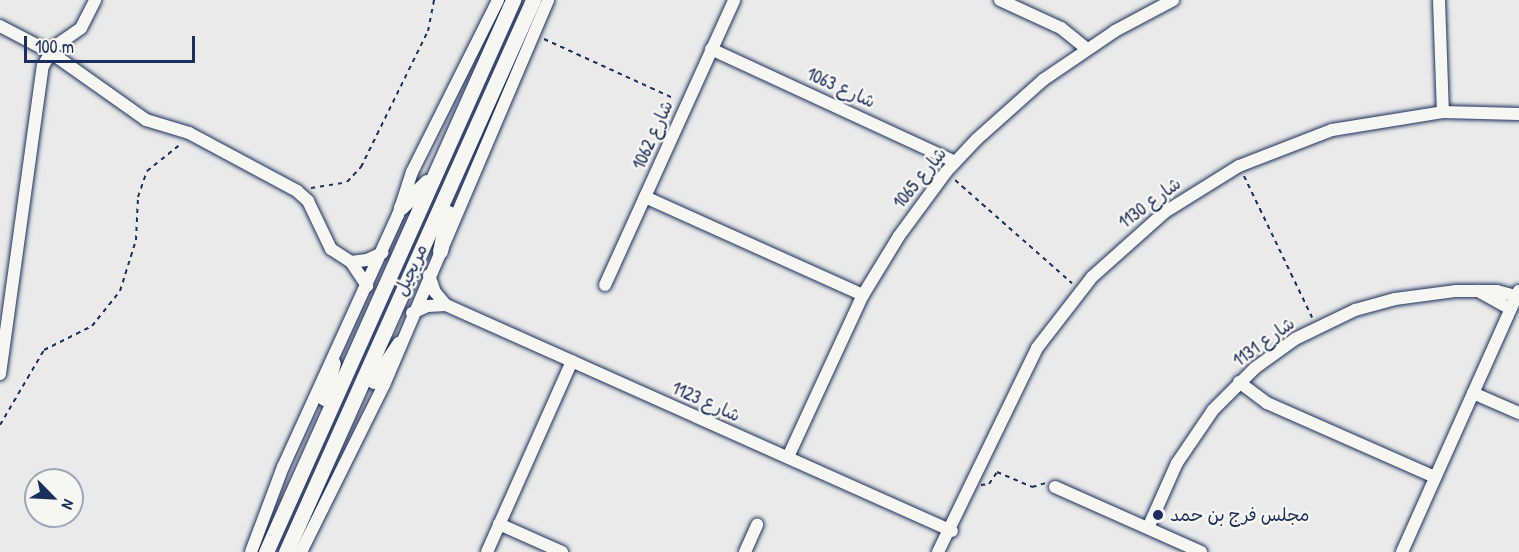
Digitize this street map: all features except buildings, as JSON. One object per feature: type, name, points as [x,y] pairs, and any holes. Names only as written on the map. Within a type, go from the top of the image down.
[{"type":"main road","name":"مريجيل","points":[[266,552],[431,178],[513,0]]},
{"type":"main road","name":"مريجيل","points":[[286,552],[467,152],[533,0]]},
{"type":"main road","points":[[440,251],[467,152]]},
{"type":"main road","points":[[401,207],[431,178]]},
{"type":"main road","points":[[318,480],[399,344]]},
{"type":"main road","points":[[278,524],[282,497],[325,396],[333,363]]},
{"type":"street","points":[[0,374],[42,74],[50,52],[81,28],[95,0]]},
{"type":"street","points":[[251,552],[284,467],[333,363],[401,207],[412,172],[498,0]]},
{"type":"street","name":"مريجيل","points":[[301,552],[384,385],[412,313],[440,251],[457,220],[548,0]]},
{"type":"street","name":"شارع 1062","points":[[606,285],[734,0]]},
{"type":"street","points":[[1000,0],[1061,28],[1087,49]]},
{"type":"street","name":"شارع 1065","points":[[788,458],[863,295],[898,236],[946,172],[1009,108],[1087,49],[1173,0]]},
{"type":"street","points":[[1439,0],[1443,112]]},
{"type":"street","points":[[0,26],[50,52],[146,120],[193,135],[297,190],[311,208],[331,249],[351,262],[367,286]]},
{"type":"street","name":"شارع 1063","points":[[711,49],[955,162]]},
{"type":"street","name":"شارع 1130","points":[[947,552],[952,531],[1020,377],[1080,290],[1114,254],[1165,212],[1239,166],[1332,130],[1443,112],[1519,114]]},
{"type":"street","points":[[645,197],[863,295]]},
{"type":"street","points":[[351,262],[367,260],[381,253]]},
{"type":"street","points":[[429,275],[435,292],[446,305]]},
{"type":"street","points":[[1477,291],[1510,309]]},
{"type":"street","name":"شارع 1131","points":[[1148,528],[1192,437],[1239,382],[1274,353],[1317,327],[1395,299],[1477,291],[1518,293]]},
{"type":"street","points":[[1402,552],[1518,293]]},
{"type":"street","points":[[412,313],[428,306],[446,305]]},
{"type":"street","name":"شارع 1123","points":[[446,305],[952,531]]},
{"type":"street","points":[[487,552],[572,361]]},
{"type":"street","points":[[1239,382],[1267,403],[1435,477]]},
{"type":"street","points":[[1473,393],[1519,413]]},
{"type":"street","points":[[1055,487],[1200,552]]},
{"type":"street","points":[[500,524],[562,552]]},
{"type":"street","points":[[745,552],[757,525]]},
{"type":"street","name":"شارع 1130","points":[[938,552],[952,531]]},
{"type":"path","points":[[297,190],[347,182],[361,167],[428,30],[434,0]]},
{"type":"path","points":[[532,34],[686,104]]},
{"type":"path","points":[[0,425],[44,350],[92,326],[120,291],[136,240],[138,196],[147,171],[193,135]]},
{"type":"path","points":[[1239,166],[1317,327]]},
{"type":"path","points":[[946,172],[1080,290]]},
{"type":"path","points":[[973,482],[987,486],[999,472],[1032,487],[1043,482],[1055,487]]},
{"type":"place","name":"مجلس فرج بن حمد","points":[[1158,515]]}]
